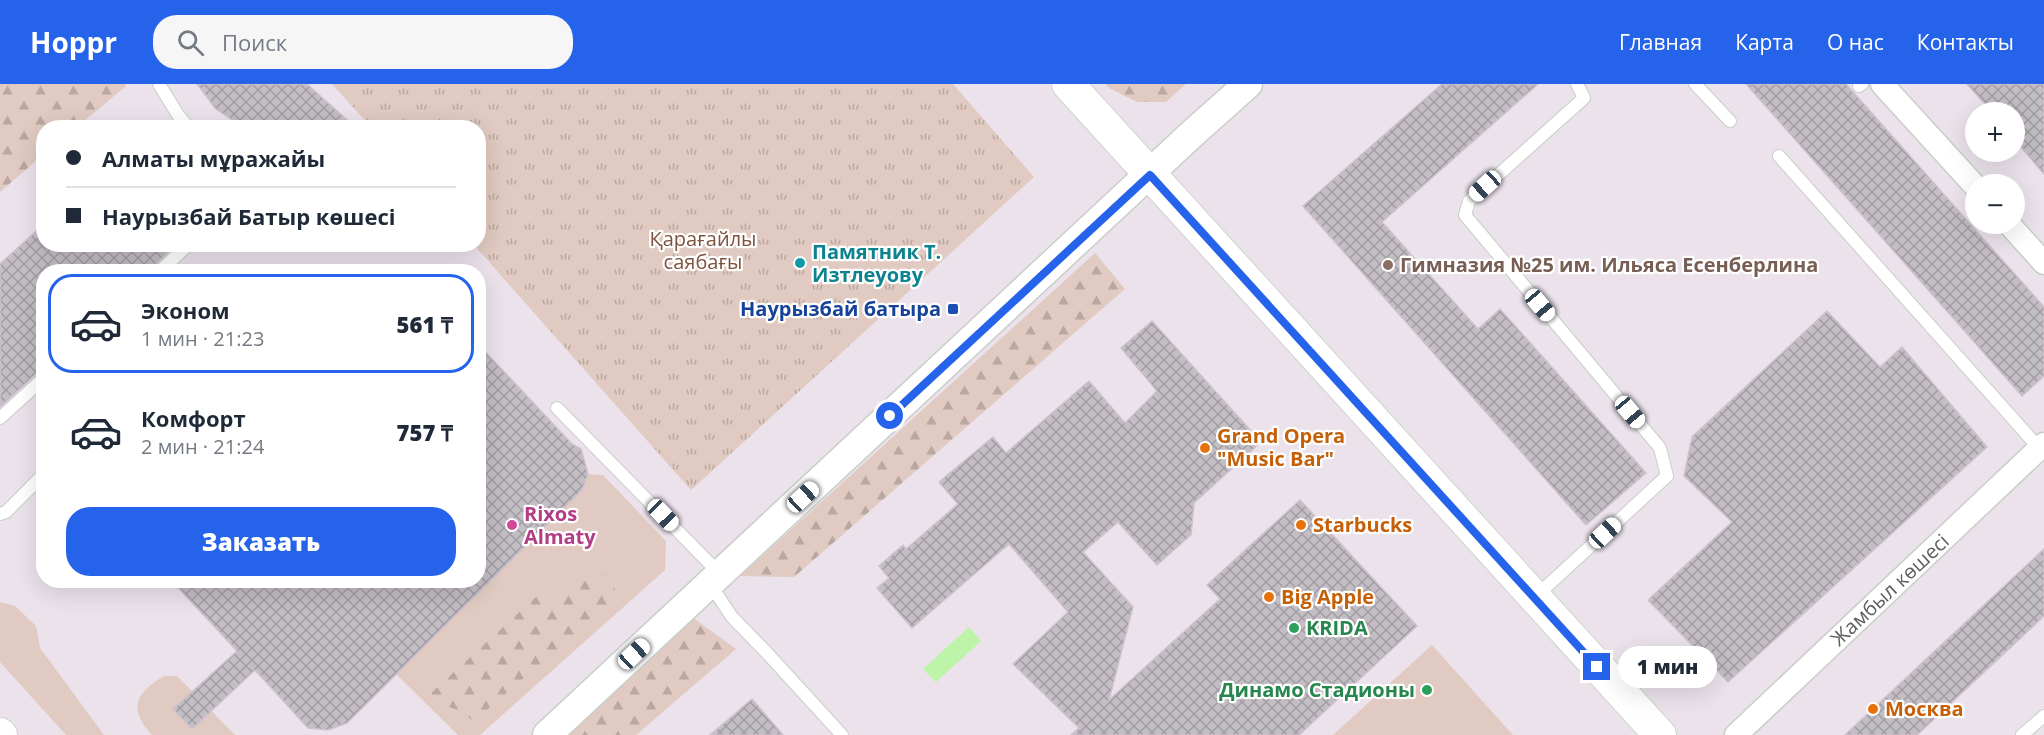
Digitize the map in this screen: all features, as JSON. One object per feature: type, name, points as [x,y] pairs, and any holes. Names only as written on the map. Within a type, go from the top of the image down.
[{"type":"main road","points":[[1068,84],[1660,735]]},
{"type":"street","points":[[547,735],[1248,84]]},
{"type":"street","points":[[1882,84],[1965,175]]},
{"type":"street","points":[[2018,234],[2044,262]]},
{"type":"street","name":"Жамбыл көшесі","points":[[1736,735],[2042,446]]},
{"type":"lane","points":[[159,84],[182,120]]},
{"type":"lane","points":[[1534,598],[1667,476],[1660,448],[1465,215],[1469,201],[1584,98],[1577,84]]},
{"type":"lane","points":[[1695,84],[1730,121]]},
{"type":"lane","points":[[1779,156],[2042,446]]},
{"type":"lane","points":[[168,264],[180,252]]},
{"type":"lane","points":[[0,418],[36,385]]},
{"type":"lane","points":[[557,408],[715,579],[732,617],[842,735]]},
{"type":"lane","points":[[0,514],[6,512],[36,482]]},
{"type":"lane","points":[[2022,735],[2044,716]]},
{"type":"green space","points":[[0,84],[125,84],[126,86],[85,120],[36,120],[36,161],[0,192]]},
{"type":"green space","name":"Қарағайлы саябағы","points":[[332,84],[953,84],[1034,177],[691,490],[480,252],[486,252],[486,120],[365,120]]},
{"type":"green space","points":[[1106,84],[1186,84],[1166,102],[1137,102],[1109,88]]},
{"type":"green space","points":[[1095,253],[1125,289],[794,577],[740,576]]},
{"type":"green space","points":[[588,474],[603,475],[666,541],[665,570],[480,735],[458,735],[396,674],[479,588],[486,588],[486,580]]},
{"type":"green space","points":[[606,574],[619,596],[474,721],[455,709],[434,702],[430,694],[537,596]]},
{"type":"green space","points":[[0,602],[15,606],[36,626],[40,648],[104,735],[66,735],[0,662]]},
{"type":"green space","points":[[692,617],[736,649],[636,735],[562,735]]},
{"type":"green space","name":"Динамо Стадионы","points":[[1432,645],[1513,735],[1333,735]]},
{"type":"green space","points":[[164,676],[177,676],[235,735],[152,735],[140,717],[138,702],[141,695],[154,682]]},
{"type":"shaded area","points":[[969,627],[981,641],[936,682],[923,669]]},
{"type":"building","points":[[197,84],[307,84],[347,120],[232,120],[215,108]]},
{"type":"building","name":"Гимназия №25 им. Ильяса Есенберлина","points":[[1442,84],[1538,84],[1382,222],[1478,329],[1500,309],[1646,473],[1586,525],[1303,206]]},
{"type":"building","points":[[1746,84],[1846,84],[1965,218],[1965,234],[1979,234],[2044,307],[2044,376],[2022,396]]},
{"type":"building","points":[[1967,84],[2044,84],[2044,174],[2025,152],[2025,102],[1983,102]]},
{"type":"building","points":[[36,231],[36,252],[168,252],[156,264],[36,264],[36,374],[0,407],[0,264]]},
{"type":"building","points":[[1827,311],[1880,367],[1902,347],[1987,447],[1728,682],[1648,600],[1732,522],[1684,476],[1692,437]]},
{"type":"building","points":[[1152,321],[1261,442],[1194,503],[1191,535],[1157,565],[1118,522],[1083,552],[1133,607],[1109,700],[1220,599],[1207,585],[1300,500],[1417,626],[1299,735],[1071,735],[1079,728],[1013,664],[1068,612],[1009,544],[912,628],[877,588],[889,578],[879,566],[903,545],[906,549],[958,504],[939,482],[993,437],[1006,453],[1089,381],[1125,423],[1157,391],[1121,348]]},
{"type":"building","name":"Rixos Almaty","points":[[486,353],[572,444],[581,449],[588,474],[582,490],[486,585]]},
{"type":"building","points":[[2044,549],[2044,616],[1917,735],[1845,735]]},
{"type":"building","name":"Rixos Almaty","points":[[178,588],[483,588],[347,723],[328,730],[308,728],[255,670],[192,729],[173,709],[237,651]]},
{"type":"building","points":[[752,699],[783,735],[710,735]]},
{"type":"place","name":"Памятник Т. Изтлеуову","points":[[800,263]]},
{"type":"place","name":"Гимназия №25 им. Ильяса Есенберлина","points":[[1388,265]]},
{"type":"place","name":"Наурызбай батыра","points":[[953,309]]},
{"type":"place","name":"Grand Opera \"Music Bar\"","points":[[1205,448]]},
{"type":"place","name":"Rixos Almaty","points":[[512,525]]},
{"type":"place","name":"Starbucks","points":[[1301,525]]},
{"type":"place","name":"Big Apple","points":[[1269,597]]},
{"type":"place","name":"KRIDA","points":[[1294,628]]},
{"type":"place","name":"Динамо Стадионы","points":[[1427,690]]},
{"type":"place","name":"Москва","points":[[1873,709]]},
{"type":"route","points":[[890,416],[1150,175],[1597,667]]}]
